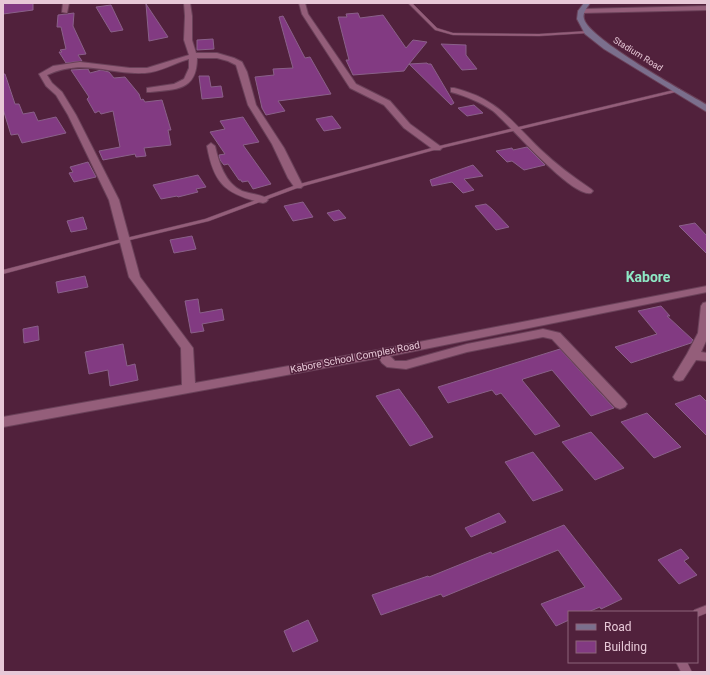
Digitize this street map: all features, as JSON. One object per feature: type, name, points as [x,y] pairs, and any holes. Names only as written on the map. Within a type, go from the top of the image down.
[{"type":"main road","points":[[581,11],[586,3]]},
{"type":"main road","name":"Stadium Road","points":[[581,11],[580,19],[588,32],[606,47],[707,109]]},
{"type":"street","points":[[65,12],[66,3]]},
{"type":"street","points":[[150,90],[185,83],[191,79],[193,74],[193,56],[188,39],[189,17],[187,3]]},
{"type":"street","points":[[302,3],[305,14],[353,86],[387,103],[407,126],[437,148]]},
{"type":"street","points":[[581,11],[707,8]]},
{"type":"street","points":[[189,388],[188,348],[135,277],[114,200],[72,115],[59,94],[49,84],[43,74],[54,68],[70,64],[88,63],[107,68],[154,70],[175,61],[193,56],[215,55],[238,64],[252,104],[287,163],[298,186]]},
{"type":"street","points":[[454,90],[473,95],[490,105],[517,129],[536,150],[561,173],[588,191]]},
{"type":"street","points":[[211,146],[214,164],[223,179],[234,190],[263,200]]},
{"type":"street","name":"Kabore School Complex Road","points":[[3,422],[383,352],[707,289]]},
{"type":"street","points":[[679,377],[693,355],[704,333],[707,306]]},
{"type":"street","points":[[383,352],[384,358],[389,363],[396,366],[406,365],[467,348],[543,333],[556,336],[620,404]]},
{"type":"street","points":[[693,355],[707,357]]},
{"type":"lane","points":[[410,3],[436,29],[453,34],[539,35],[588,32]]},
{"type":"lane","points":[[3,272],[207,220],[298,186],[437,148],[678,90]]},
{"type":"lane","points":[[681,663],[687,672]]},
{"type":"building","points":[[3,3],[33,3],[33,10],[3,14]]},
{"type":"building","points":[[146,4],[168,37],[149,41]]},
{"type":"building","points":[[111,5],[123,30],[111,32],[96,7]]},
{"type":"building","points":[[74,13],[73,26],[86,54],[78,55],[82,61],[66,63],[59,52],[62,52],[60,50],[66,49],[61,27],[57,27],[58,15]]},
{"type":"building","points":[[358,13],[360,18],[383,15],[406,48],[413,40],[427,42],[404,71],[353,75],[346,60],[349,60],[338,17],[347,17],[346,14]]},
{"type":"building","points":[[283,16],[305,58],[310,57],[331,94],[278,101],[285,111],[266,115],[262,108],[255,77],[274,75],[273,69],[293,68],[279,17]]},
{"type":"building","points":[[213,39],[214,49],[197,50],[197,40]]},
{"type":"building","points":[[441,44],[466,45],[466,55],[477,69],[462,70]]},
{"type":"building","points":[[409,64],[431,64],[454,103],[451,105]]},
{"type":"building","points":[[88,69],[90,73],[101,70],[109,72],[114,78],[125,77],[139,94],[141,100],[143,99],[145,102],[162,100],[171,130],[168,130],[171,145],[144,148],[146,156],[136,157],[135,154],[103,160],[99,151],[120,147],[113,111],[101,114],[99,111],[95,113],[87,99],[89,97],[71,70]]},
{"type":"building","points":[[3,74],[5,74],[15,104],[19,104],[23,114],[34,112],[38,121],[56,117],[66,133],[22,143],[18,134],[11,135],[3,109]]},
{"type":"building","points":[[199,76],[209,76],[211,87],[221,86],[223,97],[202,99]]},
{"type":"building","points":[[474,105],[483,113],[467,116],[458,108]]},
{"type":"building","points":[[332,116],[341,128],[324,131],[316,119]]},
{"type":"building","points":[[243,117],[259,142],[243,145],[271,184],[253,189],[248,181],[242,182],[239,180],[228,164],[224,165],[220,160],[219,155],[225,154],[210,132],[225,129],[220,121]]},
{"type":"building","points":[[527,147],[545,165],[524,170],[512,161],[507,162],[496,151],[512,148],[513,150]]},
{"type":"building","points":[[88,162],[96,177],[74,182],[69,173],[73,172],[70,167]]},
{"type":"building","points":[[473,165],[483,176],[464,179],[474,190],[463,193],[452,182],[432,186],[430,180]]},
{"type":"building","points":[[198,175],[206,187],[196,189],[198,192],[178,197],[161,199],[153,185]]},
{"type":"building","points":[[303,202],[313,217],[293,221],[284,206]]},
{"type":"building","points":[[486,204],[509,227],[496,230],[475,206]]},
{"type":"building","points":[[339,210],[346,218],[334,221],[327,213]]},
{"type":"building","points":[[83,217],[87,229],[71,232],[67,221]]},
{"type":"building","points":[[695,223],[707,236],[707,254],[679,226]]},
{"type":"building","points":[[192,236],[196,249],[174,253],[170,240]]},
{"type":"building","points":[[85,276],[88,287],[58,293],[56,282]]},
{"type":"building","points":[[198,299],[200,313],[222,309],[224,320],[202,324],[204,331],[191,333],[185,301]]},
{"type":"building","points":[[661,306],[670,316],[667,316],[693,340],[691,343],[631,363],[615,347],[657,334],[638,311]]},
{"type":"building","points":[[38,326],[39,340],[24,343],[23,329]]},
{"type":"building","points":[[123,344],[127,366],[135,364],[138,380],[110,386],[108,370],[89,374],[85,352]]},
{"type":"building","points":[[560,349],[614,408],[591,416],[552,370],[523,379],[522,380],[560,426],[535,435],[501,393],[496,395],[492,390],[448,403],[438,387]]},
{"type":"building","points":[[399,389],[433,437],[410,446],[376,396]]},
{"type":"building","points":[[700,395],[707,402],[707,436],[675,404]]},
{"type":"building","points":[[647,413],[681,447],[654,458],[621,422]]},
{"type":"building","points":[[591,432],[624,468],[595,480],[562,442]]},
{"type":"building","points":[[533,452],[563,490],[533,501],[505,462]]},
{"type":"building","points":[[499,513],[506,522],[471,537],[465,528]]},
{"type":"building","points":[[564,525],[622,599],[601,609],[600,607],[590,611],[568,611],[568,620],[556,626],[541,604],[585,587],[558,550],[443,597],[441,594],[381,615],[372,595],[428,576],[429,577],[491,552],[492,554]]},
{"type":"building","points":[[681,549],[689,558],[684,561],[697,575],[679,584],[658,560]]},
{"type":"building","points":[[308,620],[318,641],[293,652],[284,631]]},
{"type":"district","name":"Kabore","points":[[648,277]]}]
